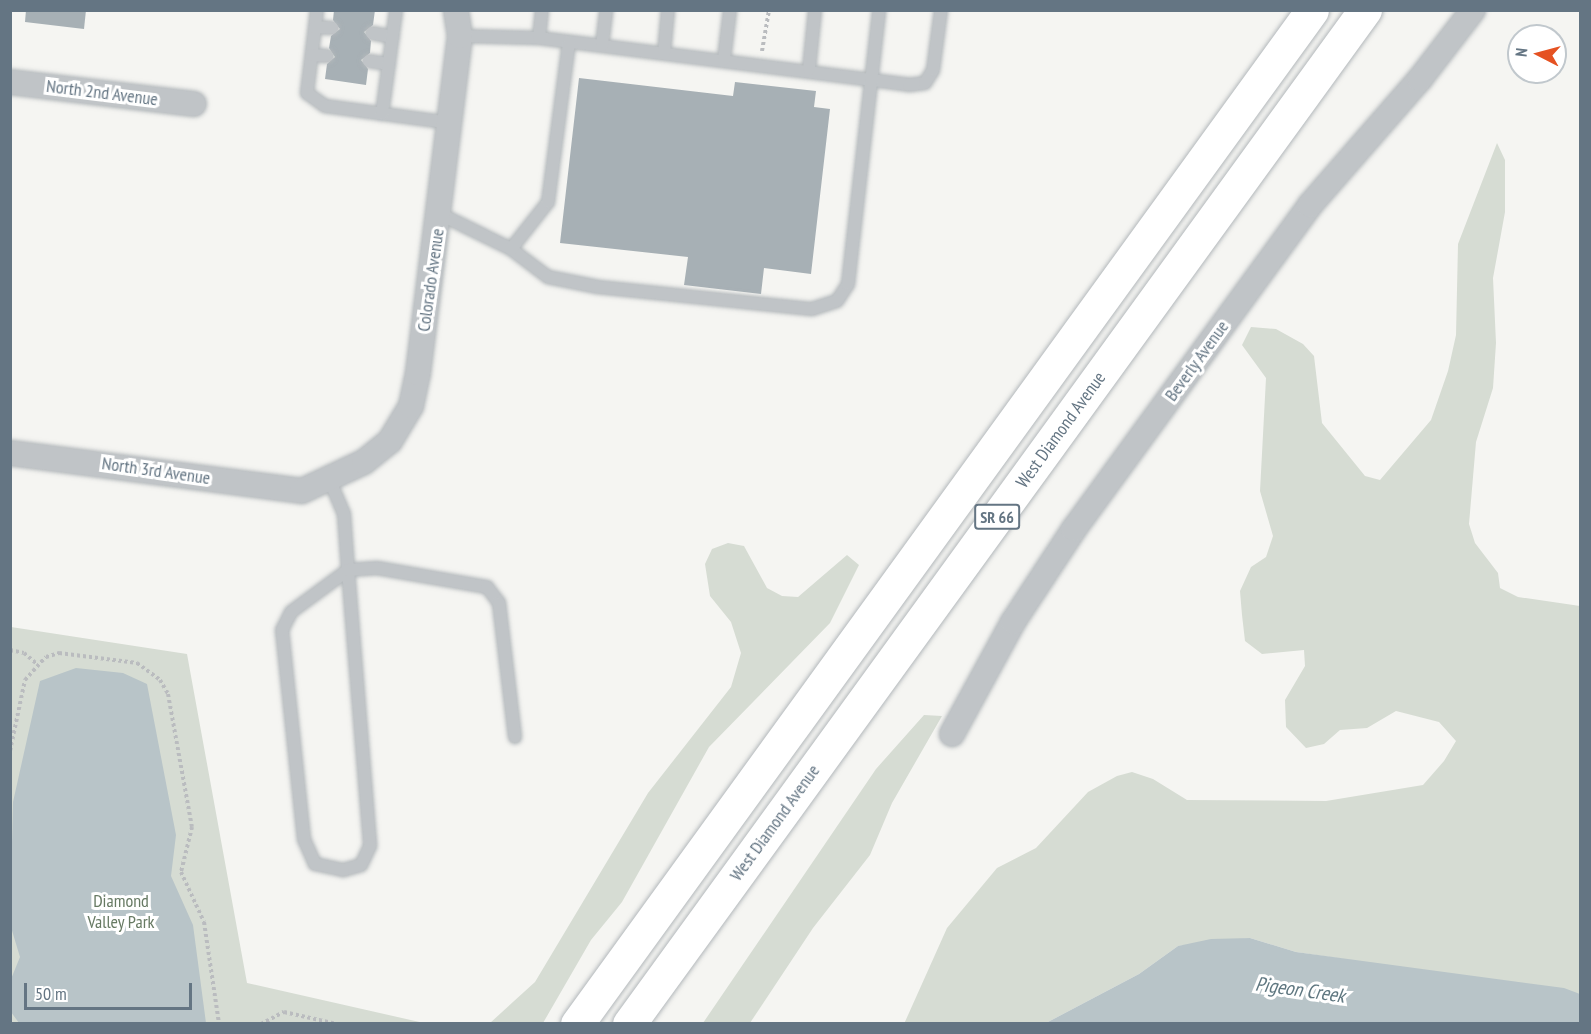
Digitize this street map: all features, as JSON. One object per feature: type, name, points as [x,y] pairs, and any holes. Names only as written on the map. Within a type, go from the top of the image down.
[{"type":"main road","name":"SR 66","points":[[577,1023],[1312,10]]},
{"type":"main road","name":"West Diamond Avenue","points":[[629,1023],[1365,10]]},
{"type":"street","name":"Colorado Avenue","points":[[302,491],[330,481],[390,441],[411,406],[440,214],[460,36],[456,10]]},
{"type":"street","name":"Beverly Avenue","points":[[952,734],[1013,622],[1074,529],[1310,205],[1420,79],[1473,10]]},
{"type":"street","name":"North 2nd Avenue","points":[[10,82],[194,104]]},
{"type":"street","name":"North 3rd Avenue","points":[[10,453],[302,491]]},
{"type":"lane","points":[[317,10],[307,93],[325,106],[450,123]]},
{"type":"lane","points":[[382,114],[396,10]]},
{"type":"lane","points":[[539,38],[542,10]]},
{"type":"lane","points":[[602,45],[606,10]]},
{"type":"lane","points":[[664,52],[668,10]]},
{"type":"lane","points":[[724,59],[730,10]]},
{"type":"lane","points":[[808,69],[815,10]]},
{"type":"lane","points":[[440,214],[511,249],[548,277],[598,287],[812,309],[837,302],[848,284],[879,10]]},
{"type":"lane","points":[[460,36],[539,38],[808,69],[872,79],[925,83],[933,70],[940,10]]},
{"type":"lane","points":[[315,27],[332,28]]},
{"type":"lane","points":[[372,33],[393,37]]},
{"type":"lane","points":[[511,249],[548,202],[569,42]]},
{"type":"lane","points":[[312,54],[327,56]]},
{"type":"lane","points":[[369,61],[389,64]]},
{"type":"lane","points":[[330,481],[344,514],[348,570],[370,846],[361,865],[342,870],[315,864],[304,839],[282,630],[291,612],[348,570],[377,568],[487,587],[499,603],[515,737]]},
{"type":"path","points":[[761,64],[769,10]]},
{"type":"path","points":[[10,650],[24,653],[36,664]]},
{"type":"path","points":[[10,751],[20,696],[36,664],[59,653],[137,663],[160,680],[168,694],[192,828],[181,872],[204,922],[219,1023]]},
{"type":"path","points":[[261,1023],[284,1012],[337,1023]]},
{"type":"green space","points":[[1497,143],[1505,160],[1505,212],[1493,278],[1496,343],[1493,388],[1476,442],[1469,524],[1475,543],[1498,573],[1500,588],[1518,597],[1580,606],[1580,994],[1296,952],[1250,938],[1178,946],[1139,974],[1046,1023],[904,1024],[947,928],[997,868],[1036,848],[1088,792],[1117,776],[1132,772],[1153,779],[1187,800],[1326,801],[1423,785],[1444,761],[1456,741],[1439,722],[1396,711],[1367,728],[1340,730],[1324,744],[1306,748],[1286,727],[1285,700],[1305,666],[1304,650],[1262,654],[1245,641],[1242,615],[1240,591],[1251,567],[1266,557],[1273,536],[1260,491],[1266,378],[1242,345],[1251,327],[1276,329],[1303,344],[1314,356],[1322,423],[1365,476],[1380,480],[1431,420],[1448,371],[1456,335],[1458,244]]},
{"type":"green space","points":[[728,543],[744,546],[767,588],[782,596],[798,597],[847,555],[859,565],[830,623],[709,747],[622,902],[591,940],[543,1023],[490,1023],[535,982],[648,793],[731,687],[741,653],[731,622],[710,596],[705,564],[712,549]]},
{"type":"green space","name":"Diamond Valley Park","points":[[11,627],[187,654],[247,983],[424,1023],[11,1024]]},
{"type":"green space","points":[[924,715],[942,716],[892,803],[870,855],[813,928],[750,1023],[703,1023],[876,769]]},
{"type":"water","name":"Diamond Valley Park","points":[[76,668],[123,673],[147,684],[176,835],[171,876],[193,925],[206,1023],[19,1023],[11,1012],[11,979],[20,957],[10,924],[13,802],[40,681]]},
{"type":"water","name":"Pigeon Creek","points":[[1250,938],[1296,952],[1564,988],[1580,994],[1580,1023],[1046,1023],[1139,974],[1178,946],[1211,939]]},
{"type":"building","points":[[26,10],[86,10],[84,29],[25,22]]},
{"type":"building","points":[[334,10],[375,10],[373,25],[364,32],[371,41],[370,53],[361,60],[368,69],[366,85],[325,79],[327,64],[335,57],[329,48],[331,36],[340,29],[333,20]]},
{"type":"building","points":[[579,78],[733,96],[735,82],[816,91],[814,107],[830,109],[811,274],[764,268],[761,294],[684,285],[688,257],[560,243]]}]
